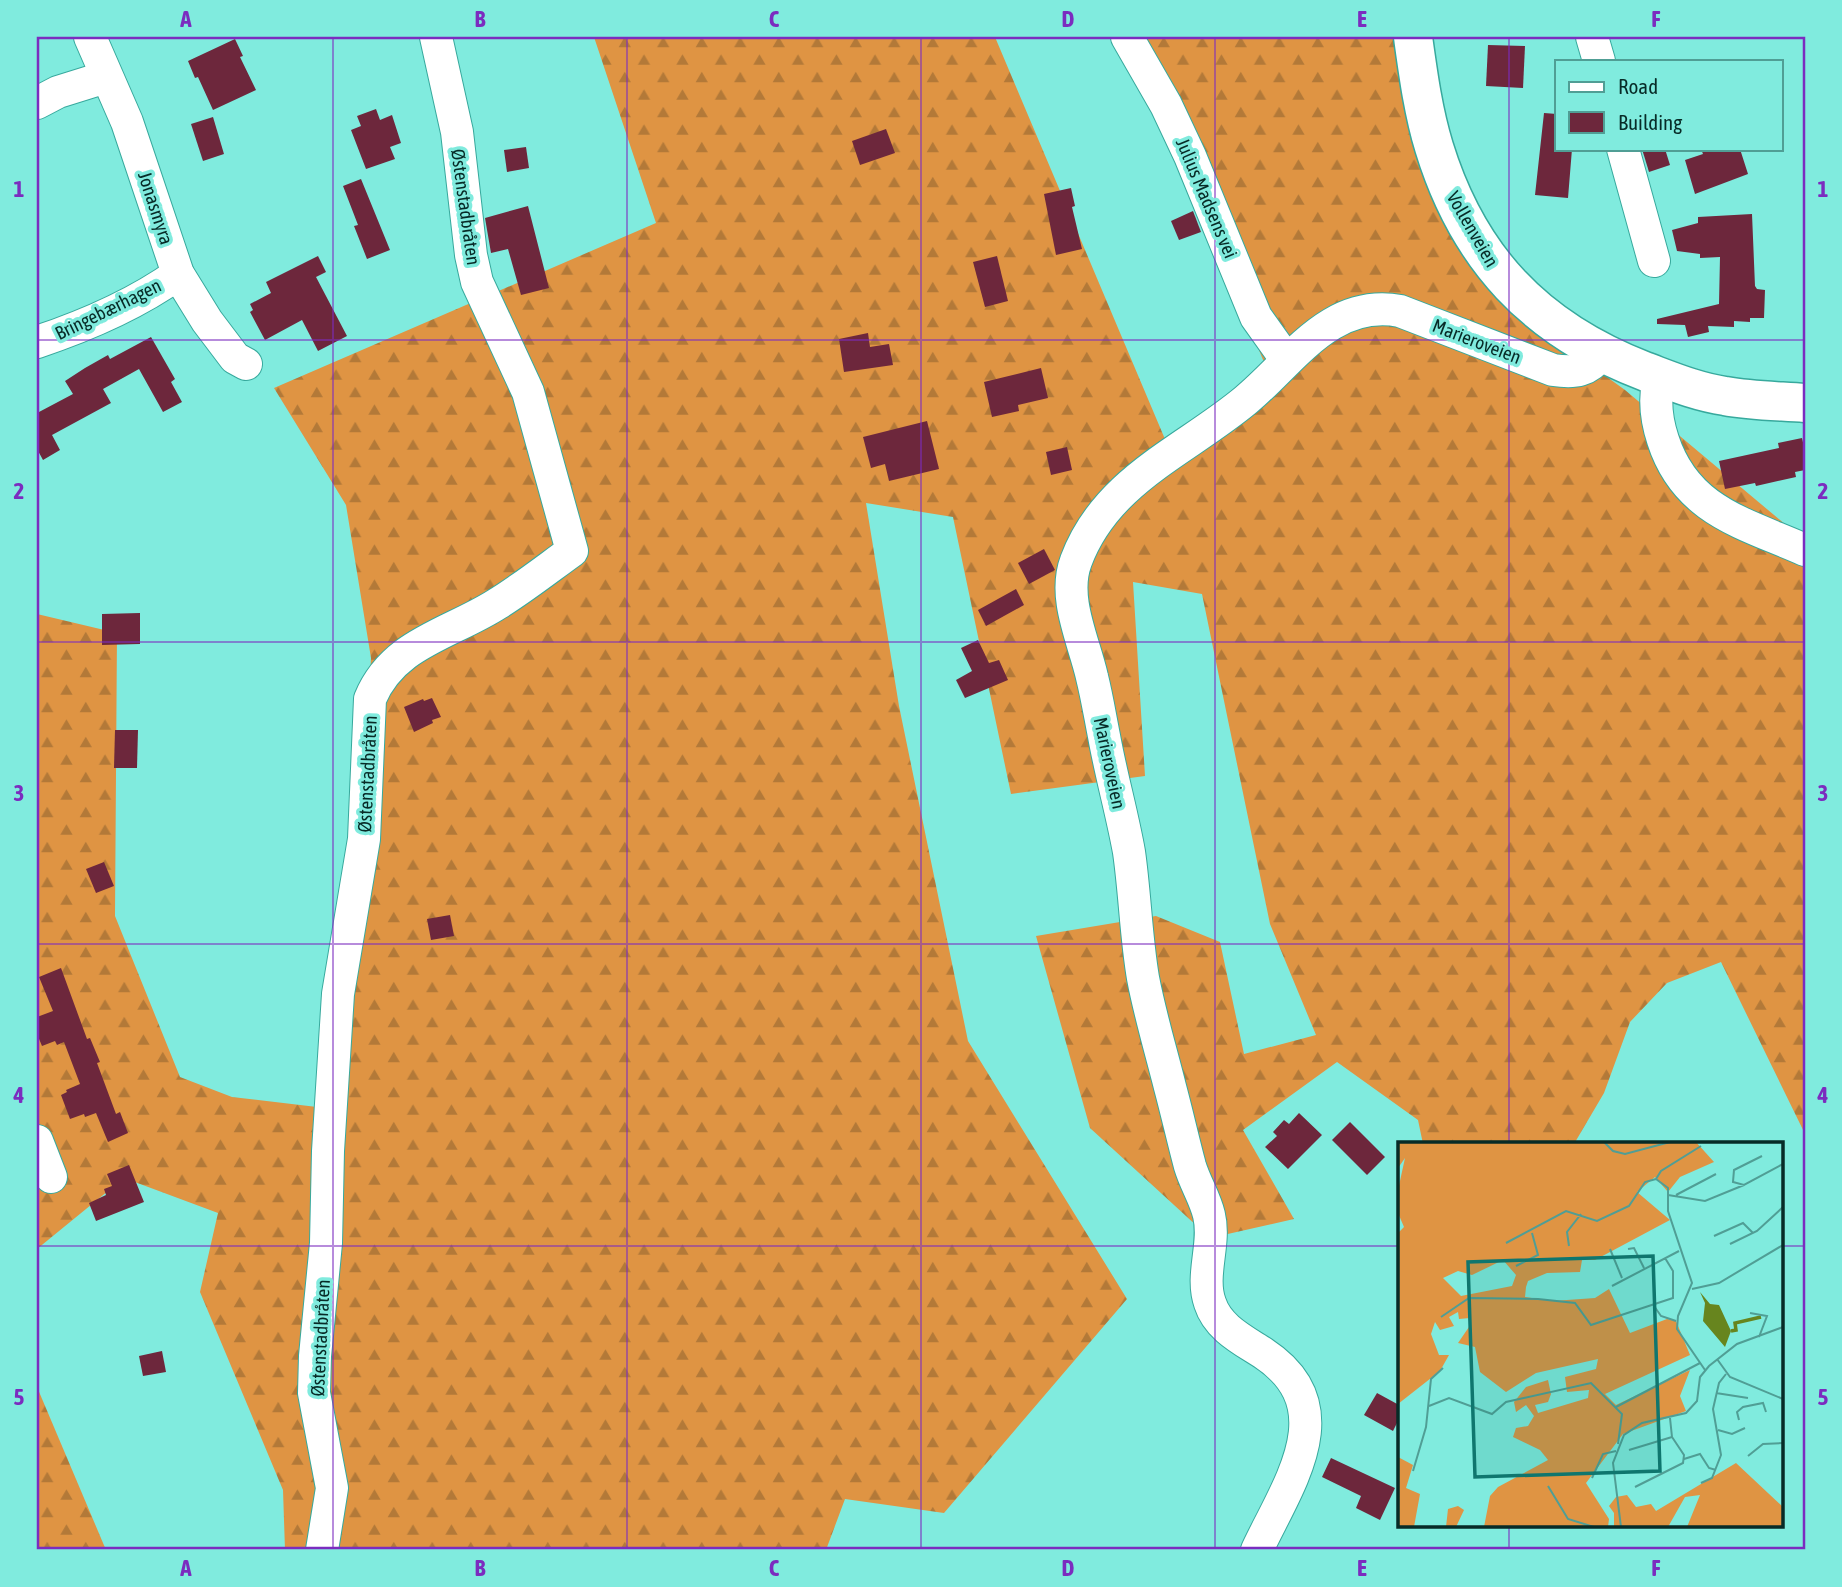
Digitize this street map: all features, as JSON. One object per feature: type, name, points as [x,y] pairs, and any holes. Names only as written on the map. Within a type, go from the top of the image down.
[{"type":"main road","name":"Vollenveien","points":[[1413,37],[1433,144],[1454,200],[1477,244],[1500,275],[1531,306],[1602,353],[1659,377],[1724,396],[1805,403]]},
{"type":"street","name":"Jonasmyra","points":[[90,37],[127,122],[178,274],[221,340],[235,358],[246,364]]},
{"type":"street","name":"Østenstadbråten","points":[[322,1550],[332,1488],[314,1393],[315,1356],[326,1243],[328,1151],[338,994],[364,839],[370,699],[378,680],[411,648],[496,605],[572,551],[528,392],[477,282],[471,255],[457,132],[436,37]]},
{"type":"street","name":"Julius Madsens vei","points":[[1126,37],[1166,105],[1190,156],[1256,317],[1286,359]]},
{"type":"street","points":[[1592,37],[1599,60]]},
{"type":"street","points":[[37,103],[58,92],[107,78]]},
{"type":"street","points":[[1623,150],[1654,261]]},
{"type":"street","name":"Bringebærhagen","points":[[37,342],[91,321],[178,274]]},
{"type":"street","name":"Marieroveien","points":[[1257,1550],[1303,1451],[1307,1424],[1298,1388],[1276,1362],[1230,1332],[1209,1302],[1207,1289],[1212,1236],[1209,1215],[1191,1169],[1143,976],[1127,845],[1072,589],[1074,569],[1084,544],[1132,481],[1160,459],[1216,424],[1255,393],[1286,359],[1326,327],[1349,314],[1375,309],[1399,311],[1553,370],[1581,371],[1596,362],[1602,353]]},
{"type":"street","points":[[1659,377],[1656,391],[1657,422],[1671,461],[1687,487],[1723,514],[1805,551]]},
{"type":"street","points":[[37,1141],[51,1177]]},
{"type":"green space","points":[[594,37],[995,37],[1170,451],[1266,367],[1151,89],[1125,37],[1403,37],[1518,313],[1625,390],[1805,541],[1805,1134],[1721,962],[1667,983],[1630,1022],[1604,1093],[1575,1142],[1423,1142],[1418,1120],[1337,1062],[1243,1130],[1294,1219],[1210,1238],[1090,1128],[1036,936],[1156,916],[1220,942],[1244,1054],[1316,1035],[1270,924],[1202,594],[1133,582],[1145,776],[1011,794],[953,517],[866,503],[899,706],[968,1041],[1127,1299],[944,1513],[845,1499],[826,1550],[285,1550],[283,1490],[200,1292],[218,1213],[124,1178],[37,1249],[37,614],[117,633],[115,916],[180,1077],[232,1097],[317,1107],[360,866],[371,658],[346,505],[274,388],[656,223]]},
{"type":"green space","points":[[37,1387],[106,1550],[37,1550]]},
{"type":"building","points":[[235,39],[243,56],[240,57],[256,90],[213,110],[188,61]]},
{"type":"building","points":[[1488,45],[1525,46],[1523,88],[1486,86]]},
{"type":"building","points":[[376,109],[380,120],[392,115],[401,143],[390,147],[395,159],[366,169],[351,130],[361,126],[357,116]]},
{"type":"building","points":[[1544,113],[1555,114],[1555,150],[1572,150],[1568,198],[1535,195]]},
{"type":"building","points":[[213,117],[224,154],[203,161],[191,124]]},
{"type":"building","points":[[886,129],[895,153],[860,165],[852,141]]},
{"type":"building","points":[[526,147],[529,168],[507,172],[504,150]]},
{"type":"building","points":[[1642,150],[1665,150],[1670,165],[1649,172]]},
{"type":"building","points":[[1701,150],[1740,150],[1748,174],[1695,194],[1685,160],[1703,154]]},
{"type":"building","points":[[361,179],[390,250],[367,259],[343,186]]},
{"type":"building","points":[[1071,188],[1075,206],[1072,207],[1082,249],[1056,255],[1044,194]]},
{"type":"building","points":[[528,206],[549,288],[521,295],[508,249],[491,253],[485,218]]},
{"type":"building","points":[[1193,211],[1201,232],[1179,240],[1171,221]]},
{"type":"building","points":[[1752,214],[1755,286],[1765,290],[1764,318],[1750,318],[1750,322],[1734,321],[1734,327],[1708,326],[1709,332],[1688,337],[1685,325],[1657,324],[1657,319],[1719,304],[1720,257],[1700,258],[1700,254],[1677,251],[1672,230],[1698,223],[1698,217]]},
{"type":"building","points":[[318,256],[326,272],[316,277],[347,336],[318,351],[302,320],[265,340],[250,312],[253,310],[250,304],[271,293],[266,282]]},
{"type":"building","points":[[997,256],[1008,301],[985,307],[973,262]]},
{"type":"building","points":[[868,333],[870,347],[889,344],[893,365],[844,372],[839,339]]},
{"type":"building","points":[[151,337],[175,379],[171,382],[182,402],[163,412],[139,369],[103,389],[111,403],[52,435],[60,450],[43,460],[37,449],[37,409],[39,412],[73,394],[65,381],[85,368],[108,355],[110,359]]},
{"type":"building","points":[[1041,368],[1048,398],[1018,405],[1019,411],[992,417],[984,382]]},
{"type":"building","points":[[927,421],[939,469],[889,481],[885,464],[871,468],[863,437]]},
{"type":"building","points":[[1802,438],[1805,470],[1795,472],[1796,477],[1756,486],[1755,483],[1725,489],[1719,461],[1779,448],[1778,443]]},
{"type":"building","points":[[1067,447],[1072,470],[1051,475],[1046,452]]},
{"type":"building","points":[[1044,549],[1055,570],[1029,584],[1018,563]]},
{"type":"building","points":[[1016,589],[1024,605],[986,626],[978,610]]},
{"type":"building","points":[[140,613],[140,644],[102,645],[102,614]]},
{"type":"building","points":[[978,640],[989,663],[999,660],[1008,680],[965,698],[956,680],[972,671],[961,648]]},
{"type":"building","points":[[432,698],[441,717],[414,732],[404,707]]},
{"type":"building","points":[[115,730],[138,730],[137,768],[114,768]]},
{"type":"building","points":[[104,862],[114,886],[96,893],[86,869]]},
{"type":"building","points":[[450,915],[454,936],[431,940],[427,919]]},
{"type":"building","points":[[61,968],[87,1039],[90,1038],[100,1062],[97,1063],[116,1114],[120,1112],[128,1133],[108,1142],[96,1113],[70,1119],[61,1095],[80,1084],[64,1042],[57,1045],[55,1041],[42,1046],[37,1034],[37,1017],[53,1011],[39,977]]},
{"type":"building","points":[[1299,1113],[1322,1135],[1288,1169],[1265,1147],[1277,1136],[1273,1132],[1284,1120],[1289,1124]]},
{"type":"building","points":[[1350,1122],[1385,1157],[1367,1175],[1332,1140]]},
{"type":"building","points":[[129,1165],[144,1202],[96,1221],[89,1203],[106,1195],[104,1189],[112,1186],[107,1174]]},
{"type":"building","points":[[162,1351],[166,1372],[143,1376],[139,1356]]},
{"type":"building","points":[[1377,1393],[1398,1404],[1398,1421],[1393,1431],[1364,1415]]},
{"type":"building","points":[[1331,1458],[1395,1488],[1380,1520],[1356,1508],[1361,1496],[1322,1477]]}]
